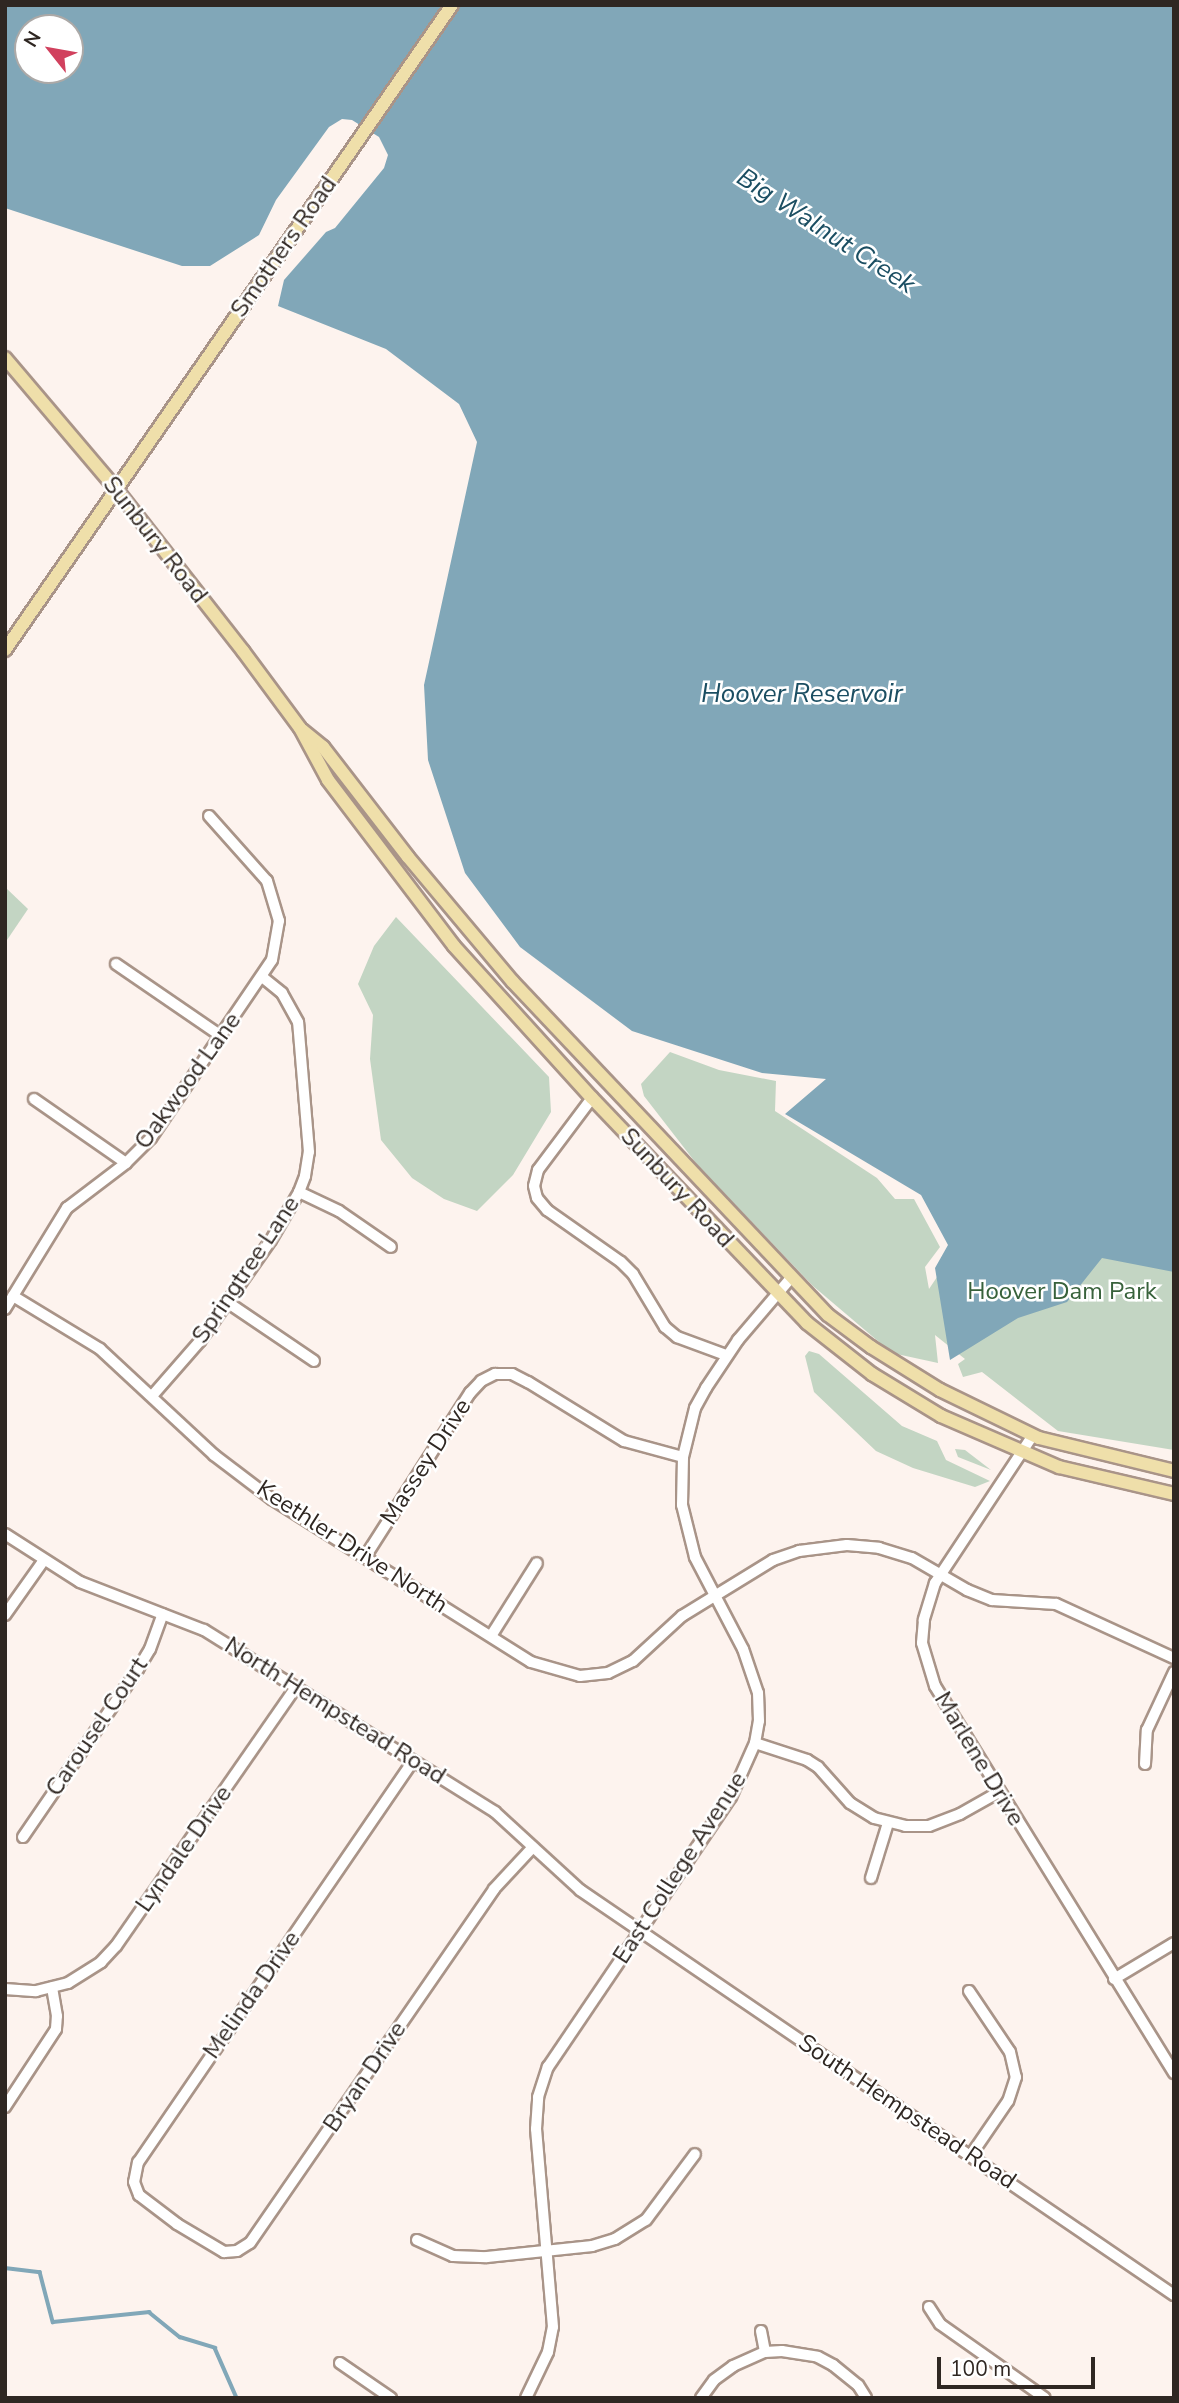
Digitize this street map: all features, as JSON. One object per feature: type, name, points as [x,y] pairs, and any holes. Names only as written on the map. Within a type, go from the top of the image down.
[{"type":"main road","name":"Smothers Road","points":[[5,650],[452,5]]},
{"type":"main road","name":"Sunbury Road","points":[[5,358],[116,489],[300,728],[322,772],[393,870],[497,996],[807,1323],[872,1374],[941,1416],[1022,1453],[1059,1466],[1174,1494]]},
{"type":"main road","name":"Sunbury Road","points":[[300,728],[323,747],[408,857],[513,982],[828,1315],[871,1347],[940,1390],[1032,1435],[1081,1451],[1174,1471]]},
{"type":"street","name":"Oakwood Lane","points":[[5,1309],[66,1208],[126,1163],[151,1138],[262,977],[277,941],[279,921],[267,881],[209,816]]},
{"type":"street","points":[[116,964],[221,1036]]},
{"type":"street","name":"Springtree Lane","points":[[152,1396],[200,1341],[299,1192],[309,1152],[301,1038],[292,1007],[282,993],[262,977]]},
{"type":"street","points":[[592,1098],[538,1170],[534,1186],[537,1198],[547,1210],[621,1262],[633,1274],[665,1327],[677,1337],[726,1355]]},
{"type":"street","points":[[34,1099],[126,1163]]},
{"type":"street","points":[[299,1192],[339,1211],[390,1247]]},
{"type":"street","name":"East College Avenue","points":[[526,2398],[548,2352],[553,2327],[536,2129],[538,2097],[555,2054],[731,1797],[755,1744],[759,1721],[758,1693],[751,1668],[713,1596],[685,1526],[682,1506],[683,1457],[695,1408],[726,1355],[791,1278]]},
{"type":"street","name":"Keethler Drive North","points":[[13,1296],[100,1349],[214,1455],[272,1499],[531,1662],[580,1675],[608,1673],[633,1661],[682,1616],[773,1560],[822,1547],[879,1548],[922,1561],[967,1590],[992,1601],[1056,1604],[1174,1658]]},
{"type":"street","points":[[227,1302],[314,1361]]},
{"type":"street","name":"Massey Drive","points":[[365,1557],[470,1393],[481,1381],[495,1374],[512,1374],[528,1382],[624,1441],[683,1457]]},
{"type":"street","name":"Marlene Drive","points":[[1032,1435],[942,1573],[928,1601],[922,1643],[935,1686],[1174,2073]]},
{"type":"street","name":"North Hempstead Road","points":[[5,1534],[44,1560],[98,1590],[204,1630],[296,1687],[495,1812],[580,1890],[640,1930]]},
{"type":"street","points":[[5,1615],[44,1560]]},
{"type":"street","points":[[491,1636],[537,1563]]},
{"type":"street","name":"Carousel Court","points":[[23,1837],[138,1670],[150,1649],[163,1614]]},
{"type":"street","points":[[1145,1764],[1147,1730],[1174,1672]]},
{"type":"street","name":"Lyndale Drive","points":[[5,1989],[36,1991],[68,1983],[101,1962],[116,1946],[296,1687]]},
{"type":"street","points":[[755,1744],[807,1760],[818,1767],[850,1803],[874,1818],[888,1822],[929,1826],[960,1814],[999,1792]]},
{"type":"street","name":"Melinda Drive","points":[[177,2224],[139,2195],[134,2182],[138,2162],[413,1760]]},
{"type":"street","points":[[871,1878],[888,1822]]},
{"type":"street","name":"Bryan Drive","points":[[177,2224],[224,2252],[237,2251],[250,2244],[494,1889],[533,1847]]},
{"type":"street","name":"South Hempstead Road","points":[[640,1930],[1174,2295]]},
{"type":"street","points":[[1114,1979],[1174,1943]]},
{"type":"street","points":[[5,2107],[56,2029],[52,1987]]},
{"type":"street","points":[[969,1991],[1010,2052],[1016,2077],[1008,2101],[971,2155]]},
{"type":"street","points":[[417,2240],[453,2256],[487,2258],[592,2246],[631,2231],[646,2220],[695,2154]]},
{"type":"street","points":[[929,2307],[940,2324],[1045,2398]]},
{"type":"street","points":[[761,2331],[765,2352]]},
{"type":"street","points":[[701,2398],[714,2380],[733,2365],[765,2352],[782,2351],[818,2357],[849,2377],[866,2398]]},
{"type":"street","points":[[340,2363],[391,2398]]},
{"type":"green space","points":[[5,887],[28,909],[5,943]]},
{"type":"green space","points":[[396,917],[549,1077],[551,1112],[513,1175],[477,1211],[444,1199],[412,1178],[381,1140],[370,1059],[373,1015],[358,984],[374,946]]},
{"type":"green space","name":"Hoover Dam Park","points":[[1174,923],[1174,1450],[1058,1431],[982,1372],[963,1377],[958,1364],[965,1359],[935,1335],[938,1363],[892,1353],[813,1286],[699,1167],[644,1096],[641,1084],[670,1052],[719,1070],[776,1081],[775,1111],[877,1178],[895,1199],[914,1199],[940,1247],[925,1267],[929,1289]]},
{"type":"green space","points":[[809,1351],[819,1354],[902,1426],[937,1441],[946,1460],[990,1481],[975,1487],[913,1468],[876,1451],[814,1392],[805,1356]]},
{"type":"green space","points":[[955,1449],[965,1450],[991,1470],[958,1457]]},
{"type":"water","name":"Hoover Reservoir","points":[[5,5],[1174,5],[1174,1272],[1102,1258],[1067,1302],[1018,1318],[950,1360],[935,1268],[948,1245],[921,1195],[785,1114],[826,1079],[762,1073],[632,1031],[520,947],[465,873],[428,760],[424,685],[477,442],[459,404],[386,349],[278,306],[284,280],[326,232],[335,228],[384,168],[388,155],[379,137],[352,120],[342,119],[329,127],[276,200],[259,235],[210,266],[182,266],[5,208]]},
{"type":"waterway","points":[[5,2268],[40,2272],[53,2322],[149,2312],[180,2337],[215,2348],[237,2398]]},
{"type":"water label","name":"Big Walnut Creek","points":[[826,231]]}]
